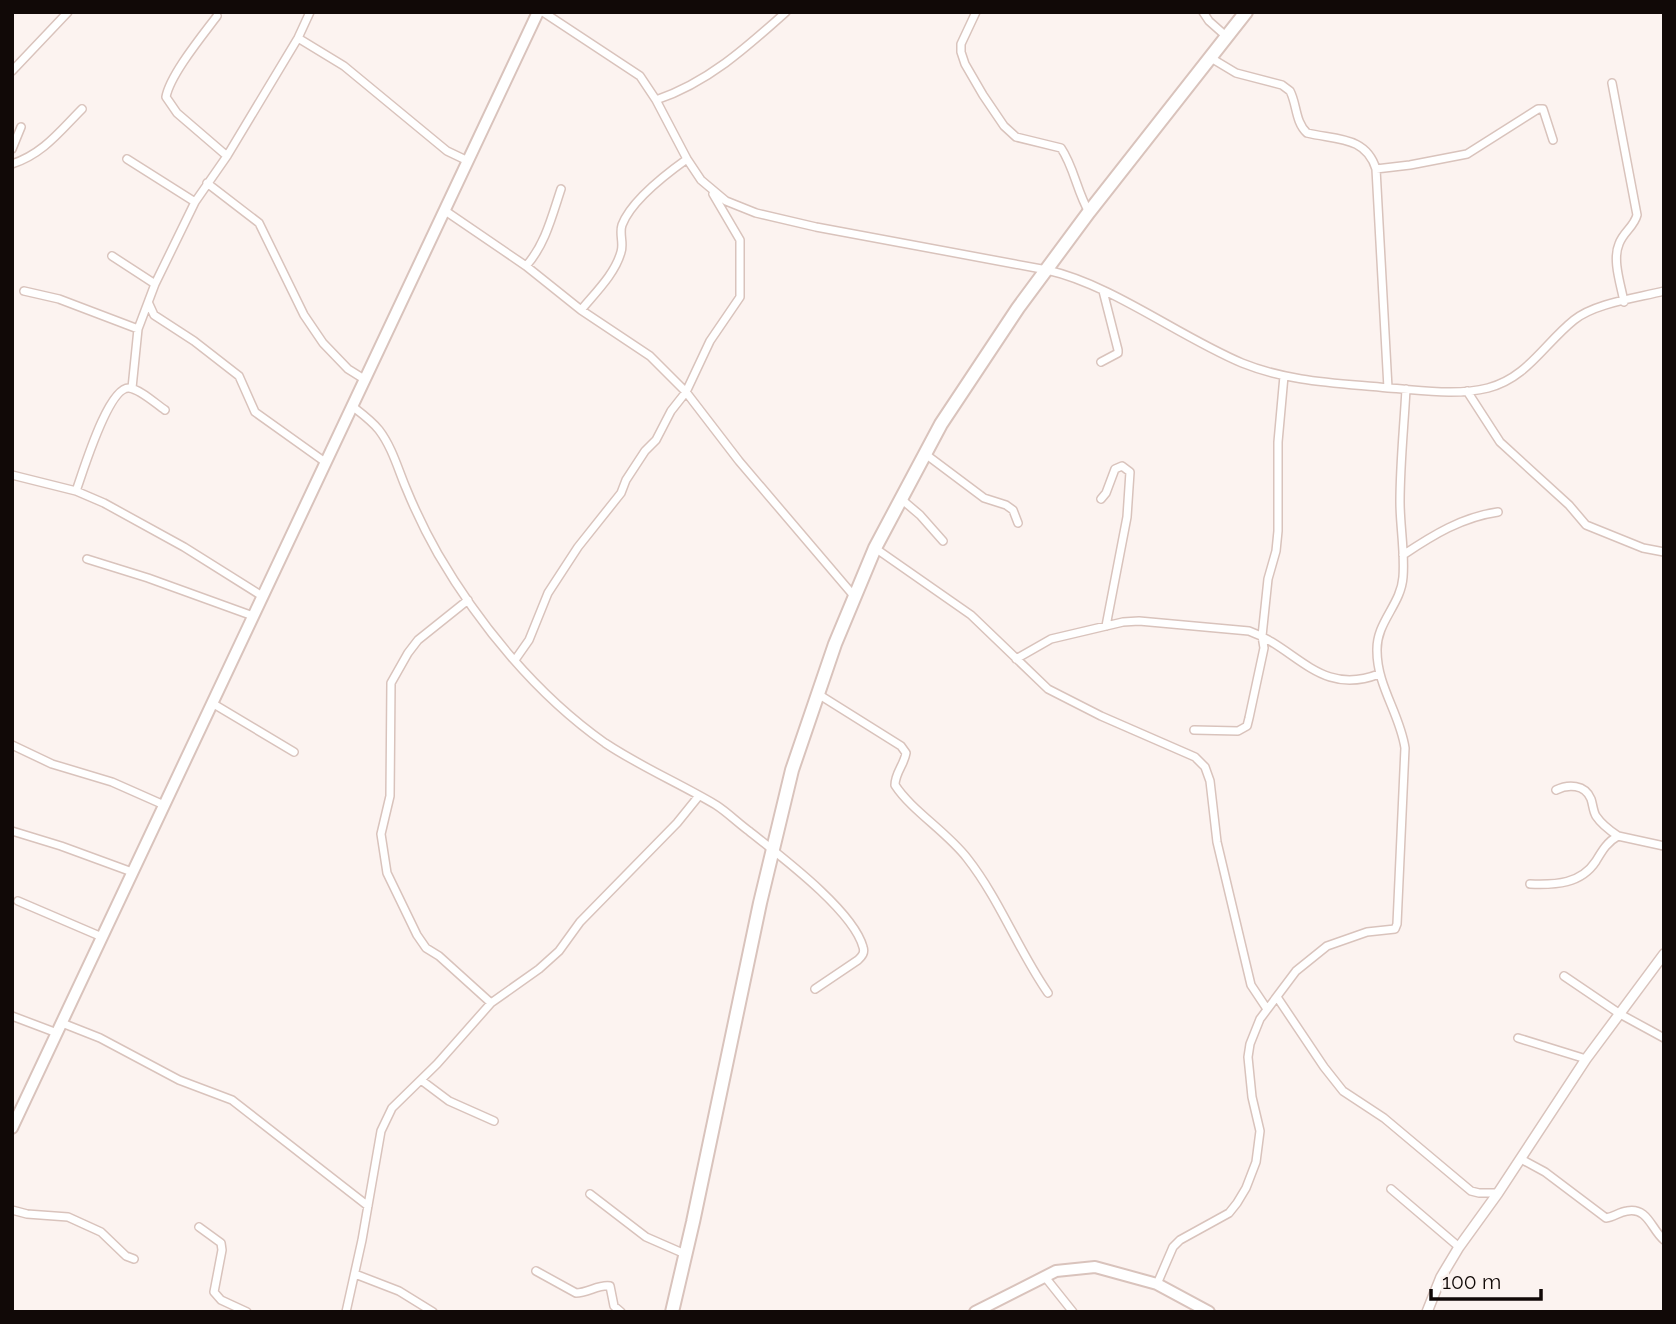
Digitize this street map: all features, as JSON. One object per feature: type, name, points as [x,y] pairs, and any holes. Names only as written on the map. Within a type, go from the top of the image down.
[{"type":"main road","points":[[12,1128],[444,210],[541,12]]},
{"type":"main road","points":[[672,1312],[772,849],[792,770],[817,693],[875,548],[925,453],[979,364],[1089,212],[1247,12]]},
{"type":"main road","points":[[975,1312],[1056,1271],[1095,1267],[1157,1284],[1209,1312]]},
{"type":"street","points":[[12,71],[68,12]]},
{"type":"street","points":[[132,388],[138,329],[155,284],[195,202],[227,156],[310,12]]},
{"type":"street","points":[[515,660],[528,640],[556,582],[578,547],[621,493],[626,480],[645,451],[656,440],[678,401],[687,392],[710,341],[741,294],[740,240],[711,191],[687,159],[640,76],[541,12]]},
{"type":"street","points":[[656,100],[680,92],[717,70],[786,12]]},
{"type":"street","points":[[976,12],[961,44],[965,64],[1004,126],[1016,137],[1061,148],[1089,212]]},
{"type":"street","points":[[1203,12],[1227,37]]},
{"type":"street","points":[[217,16],[167,89],[166,97],[177,113],[227,156]]},
{"type":"street","points":[[298,37],[355,75],[447,151],[468,161]]},
{"type":"street","points":[[1211,58],[1236,73],[1282,85],[1290,91],[1297,117],[1307,133],[1359,144],[1369,151],[1376,169],[1388,388]]},
{"type":"street","points":[[1612,83],[1637,215],[1635,224],[1625,233],[1618,245],[1616,257],[1624,302]]},
{"type":"street","points":[[1376,169],[1467,154],[1538,108],[1543,109],[1553,140]]},
{"type":"street","points":[[12,164],[25,160],[46,147],[82,109]]},
{"type":"street","points":[[12,149],[21,127]]},
{"type":"street","points":[[127,159],[195,202]]},
{"type":"street","points":[[581,310],[617,261],[622,250],[621,232],[626,219],[644,195],[687,159]]},
{"type":"street","points":[[207,183],[259,223],[304,315],[323,343],[348,369],[364,379]]},
{"type":"street","points":[[526,266],[535,256],[546,233],[561,189]]},
{"type":"street","points":[[711,191],[726,201],[757,213],[1079,279],[1243,363],[1300,381],[1406,389],[1467,391],[1486,388],[1504,383],[1524,370],[1573,321],[1590,310],[1664,291]]},
{"type":"street","points":[[444,210],[526,266],[581,310],[650,356],[687,392],[739,461],[854,596]]},
{"type":"street","points":[[113,256],[155,284]]},
{"type":"street","points":[[24,290],[58,299],[138,329]]},
{"type":"street","points":[[1101,362],[1118,354],[1103,291]]},
{"type":"street","points":[[149,304],[154,315],[194,341],[239,376],[250,406],[255,412],[325,462]]},
{"type":"street","points":[[1194,730],[1238,731],[1247,726],[1264,648],[1262,636],[1268,579],[1276,551],[1278,442],[1284,376]]},
{"type":"street","points":[[76,491],[109,404],[118,392],[132,388],[165,410]]},
{"type":"street","points":[[1157,1284],[1173,1247],[1180,1240],[1228,1213],[1237,1203],[1249,1180],[1256,1162],[1260,1131],[1252,1097],[1248,1057],[1255,1029],[1267,1009],[1296,971],[1326,946],[1367,932],[1390,931],[1395,929],[1397,924],[1405,748],[1403,734],[1379,674],[1377,638],[1381,625],[1401,592],[1403,576],[1400,502],[1406,389]]},
{"type":"street","points":[[1467,391],[1500,442],[1569,505],[1586,525],[1643,548],[1664,552]]},
{"type":"street","points":[[352,406],[378,428],[438,554],[468,600],[515,660],[575,721],[631,760],[717,806],[772,849],[819,889],[857,935],[864,949],[863,954],[815,989]]},
{"type":"street","points":[[925,453],[984,498],[1013,510],[1018,523]]},
{"type":"street","points":[[1101,499],[1115,469],[1122,466],[1128,468],[1130,472],[1126,517],[1106,626]]},
{"type":"street","points":[[12,475],[76,491],[104,503],[184,547],[262,596]]},
{"type":"street","points":[[900,498],[920,515],[943,541]]},
{"type":"street","points":[[1403,555],[1448,526],[1483,514],[1498,512]]},
{"type":"street","points":[[875,548],[987,628],[1048,689],[1101,716],[1195,757],[1205,767],[1213,795],[1217,842],[1251,985],[1267,1009]]},
{"type":"street","points":[[87,559],[253,616]]},
{"type":"street","points":[[468,600],[418,640],[391,682],[390,796],[380,834],[387,873],[416,935],[426,948],[439,956],[491,1003]]},
{"type":"street","points":[[1016,659],[1051,639],[1139,621],[1249,631],[1262,636],[1306,667],[1325,675],[1362,681],[1379,674]]},
{"type":"street","points":[[817,693],[901,746],[906,753],[905,760],[895,776],[895,785],[968,859],[1004,914],[1021,949],[1048,993]]},
{"type":"street","points":[[212,703],[294,752]]},
{"type":"street","points":[[12,745],[52,764],[112,782],[164,805]]},
{"type":"street","points":[[1556,790],[1572,785],[1587,794],[1591,799],[1594,814],[1618,836],[1664,846]]},
{"type":"street","points":[[346,1312],[384,1124],[392,1108],[491,1003],[539,969],[559,951],[580,922],[677,823],[698,797]]},
{"type":"street","points":[[12,831],[132,872]]},
{"type":"street","points":[[1531,884],[1551,885],[1581,877],[1589,871],[1610,841],[1618,836]]},
{"type":"street","points":[[18,901],[102,937]]},
{"type":"street","points":[[1427,1312],[1441,1277],[1458,1247],[1498,1193],[1586,1059],[1664,954]]},
{"type":"street","points":[[1564,976],[1620,1014],[1664,1038]]},
{"type":"street","points":[[1277,998],[1343,1091],[1384,1118],[1471,1191],[1479,1194],[1498,1193]]},
{"type":"street","points":[[12,1016],[100,1038],[178,1080],[232,1100],[368,1206]]},
{"type":"street","points":[[1518,1038],[1586,1059]]},
{"type":"street","points":[[421,1080],[449,1101],[494,1121]]},
{"type":"street","points":[[1521,1159],[1545,1172],[1606,1218],[1625,1211],[1636,1211],[1649,1218],[1657,1235],[1664,1240]]},
{"type":"street","points":[[1391,1189],[1458,1247]]},
{"type":"street","points":[[590,1194],[646,1237],[685,1254]]},
{"type":"street","points":[[12,1210],[27,1214],[68,1217],[101,1232],[126,1256],[134,1259]]},
{"type":"street","points":[[199,1227],[221,1243],[214,1292],[221,1300],[247,1312]]},
{"type":"street","points":[[536,1271],[576,1293],[610,1286],[614,1306],[621,1312]]},
{"type":"street","points":[[355,1273],[399,1291],[433,1312]]},
{"type":"street","points":[[1045,1277],[1073,1312]]}]
